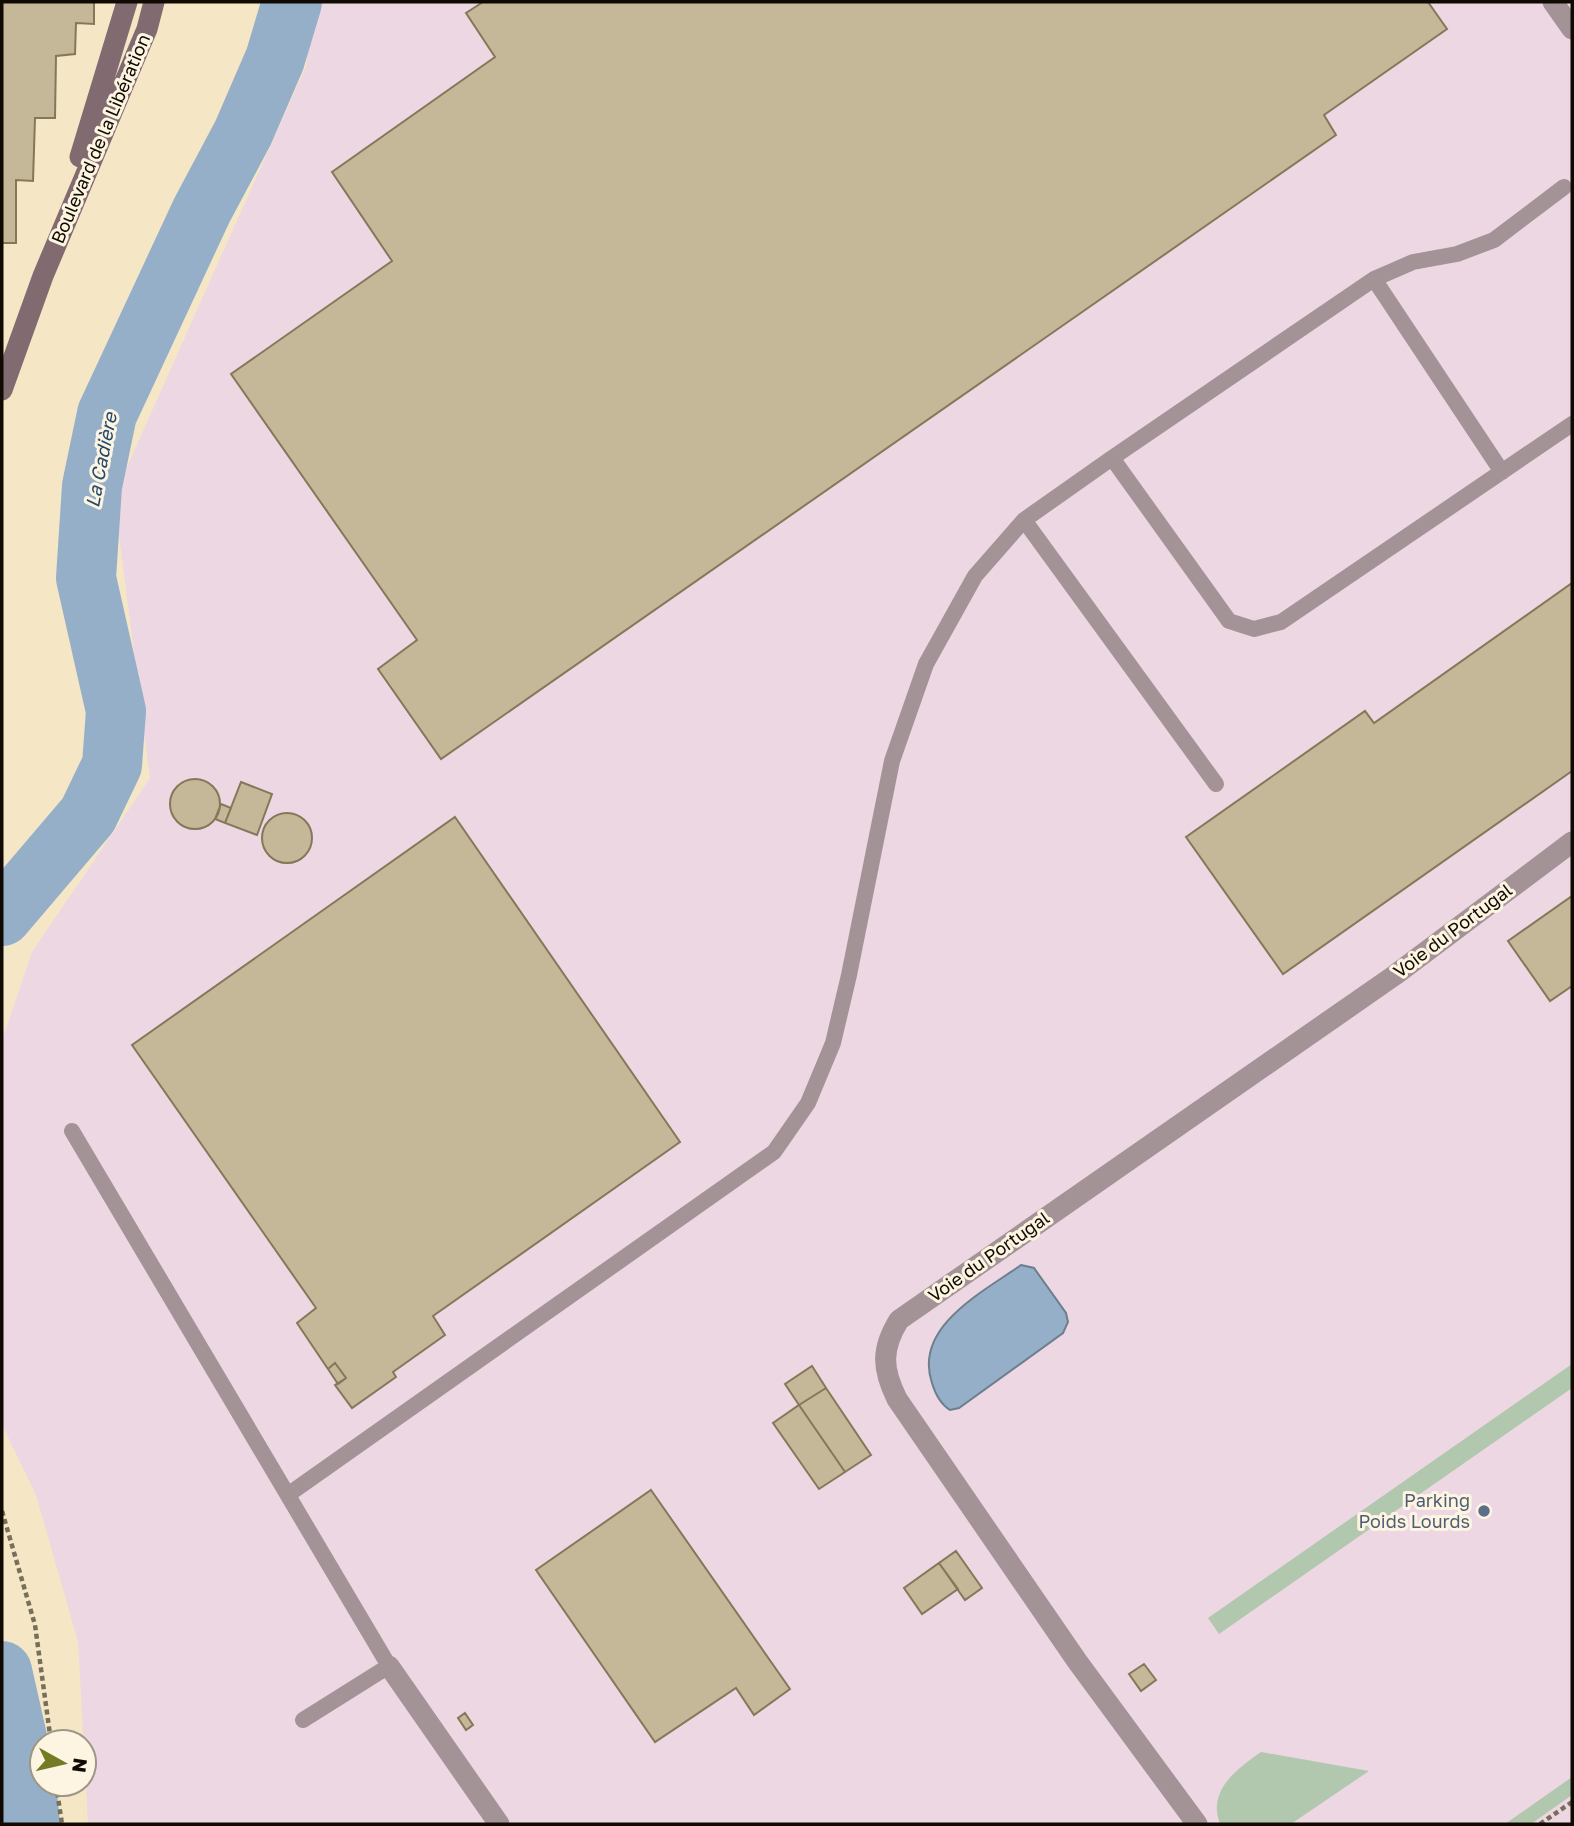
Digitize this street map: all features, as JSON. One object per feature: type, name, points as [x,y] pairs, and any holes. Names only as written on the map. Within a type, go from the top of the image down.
[{"type":"street","name":"Boulevard de la Libération","points":[[2,390],[43,275],[127,2]]},
{"type":"street","name":"Boulevard de la Libération","points":[[43,275],[147,29],[154,2]]},
{"type":"street","points":[[1553,2],[1572,29]]},
{"type":"street","name":"Voie du Portugal","points":[[1197,1824],[1077,1661],[897,1399],[887,1380],[885,1360],[888,1338],[899,1320],[1395,975],[1572,842]]},
{"type":"street","points":[[389,1666],[499,1824]]},
{"type":"lane","points":[[289,1494],[774,1152],[808,1103],[833,1043],[892,761],[926,664],[975,576],[1024,520],[1374,279],[1413,262],[1457,254],[1494,240],[1564,187]]},
{"type":"lane","points":[[1374,279],[1502,472]]},
{"type":"lane","points":[[1112,458],[1229,621],[1254,629],[1280,622],[1572,425]]},
{"type":"lane","points":[[1024,520],[1216,784]]},
{"type":"lane","points":[[72,1131],[389,1666],[303,1720]]},
{"type":"path","points":[[2,1511],[35,1625],[49,1728]]},
{"type":"path","points":[[58,1798],[62,1824]]},
{"type":"path","points":[[1540,1824],[1572,1802]]},
{"type":"shaded area","points":[[315,2],[1572,2],[1572,1824],[88,1824],[87,1798],[98,1798],[98,1728],[83,1728],[78,1642],[36,1495],[2,1425],[2,1040],[32,952],[150,778],[114,496],[306,66]]},
{"type":"green space","points":[[1572,1364],[1572,1388],[1219,1634],[1208,1618]]},
{"type":"green space","points":[[1261,1752],[1369,1771],[1291,1824],[1220,1824],[1217,1812],[1221,1791],[1234,1773]]},
{"type":"green space","points":[[1572,1777],[1572,1795],[1531,1824],[1505,1824]]},
{"type":"water","points":[[1021,1265],[1034,1268],[1066,1313],[1068,1322],[1063,1333],[959,1408],[950,1410],[938,1398],[932,1383],[929,1363],[933,1345],[942,1328],[955,1313]]},
{"type":"building","points":[[2,2],[94,2],[94,24],[76,23],[75,54],[56,56],[55,118],[35,118],[33,181],[16,180],[16,243],[2,243]]},
{"type":"building","points":[[483,2],[1428,2],[1447,29],[1324,115],[1336,135],[441,759],[378,669],[417,640],[231,374],[392,261],[332,172],[495,57],[466,13]]},
{"type":"building","points":[[1572,583],[1572,771],[1283,974],[1186,837],[1365,711],[1374,723]]},
{"type":"building","points":[[195,779],[213,786],[220,804],[213,822],[195,829],[177,822],[170,804],[177,786]]},
{"type":"building","points":[[241,782],[272,794],[257,835],[225,823]]},
{"type":"building","points":[[221,804],[231,808],[225,823],[215,819]]},
{"type":"building","points":[[287,813],[305,820],[312,838],[305,856],[287,863],[269,856],[262,838],[269,820]]},
{"type":"building","points":[[455,817],[680,1142],[433,1316],[445,1335],[393,1372],[396,1377],[352,1408],[335,1385],[346,1378],[335,1363],[328,1369],[297,1323],[316,1308],[132,1045]]},
{"type":"building","points":[[1572,896],[1572,986],[1550,1001],[1508,941]]},
{"type":"building","points":[[335,1363],[346,1378],[338,1384],[328,1369]]},
{"type":"building","points":[[812,1366],[826,1388],[799,1405],[785,1384]]},
{"type":"building","points":[[826,1388],[871,1455],[845,1472],[799,1405]]},
{"type":"building","points":[[799,1405],[845,1472],[819,1489],[773,1423]]},
{"type":"building","points":[[651,1490],[790,1689],[754,1715],[736,1688],[655,1742],[536,1570]]},
{"type":"building","points":[[956,1551],[982,1588],[965,1600],[939,1563]]},
{"type":"building","points":[[939,1563],[958,1589],[922,1614],[904,1588]]},
{"type":"building","points":[[1144,1664],[1156,1680],[1141,1691],[1129,1674]]},
{"type":"building","points":[[465,1713],[473,1725],[466,1730],[458,1718]]},
{"type":"waterway","name":"La Cadière","points":[[2,916],[88,815],[112,765],[116,711],[86,578],[92,486],[107,414],[202,210],[243,133],[275,59],[292,2]]},
{"type":"waterway","name":"La Cadière","points":[[2,1671],[25,1773],[30,1824]]},
{"type":"place","name":"Parking Poids Lourds","points":[[1484,1511]]}]
